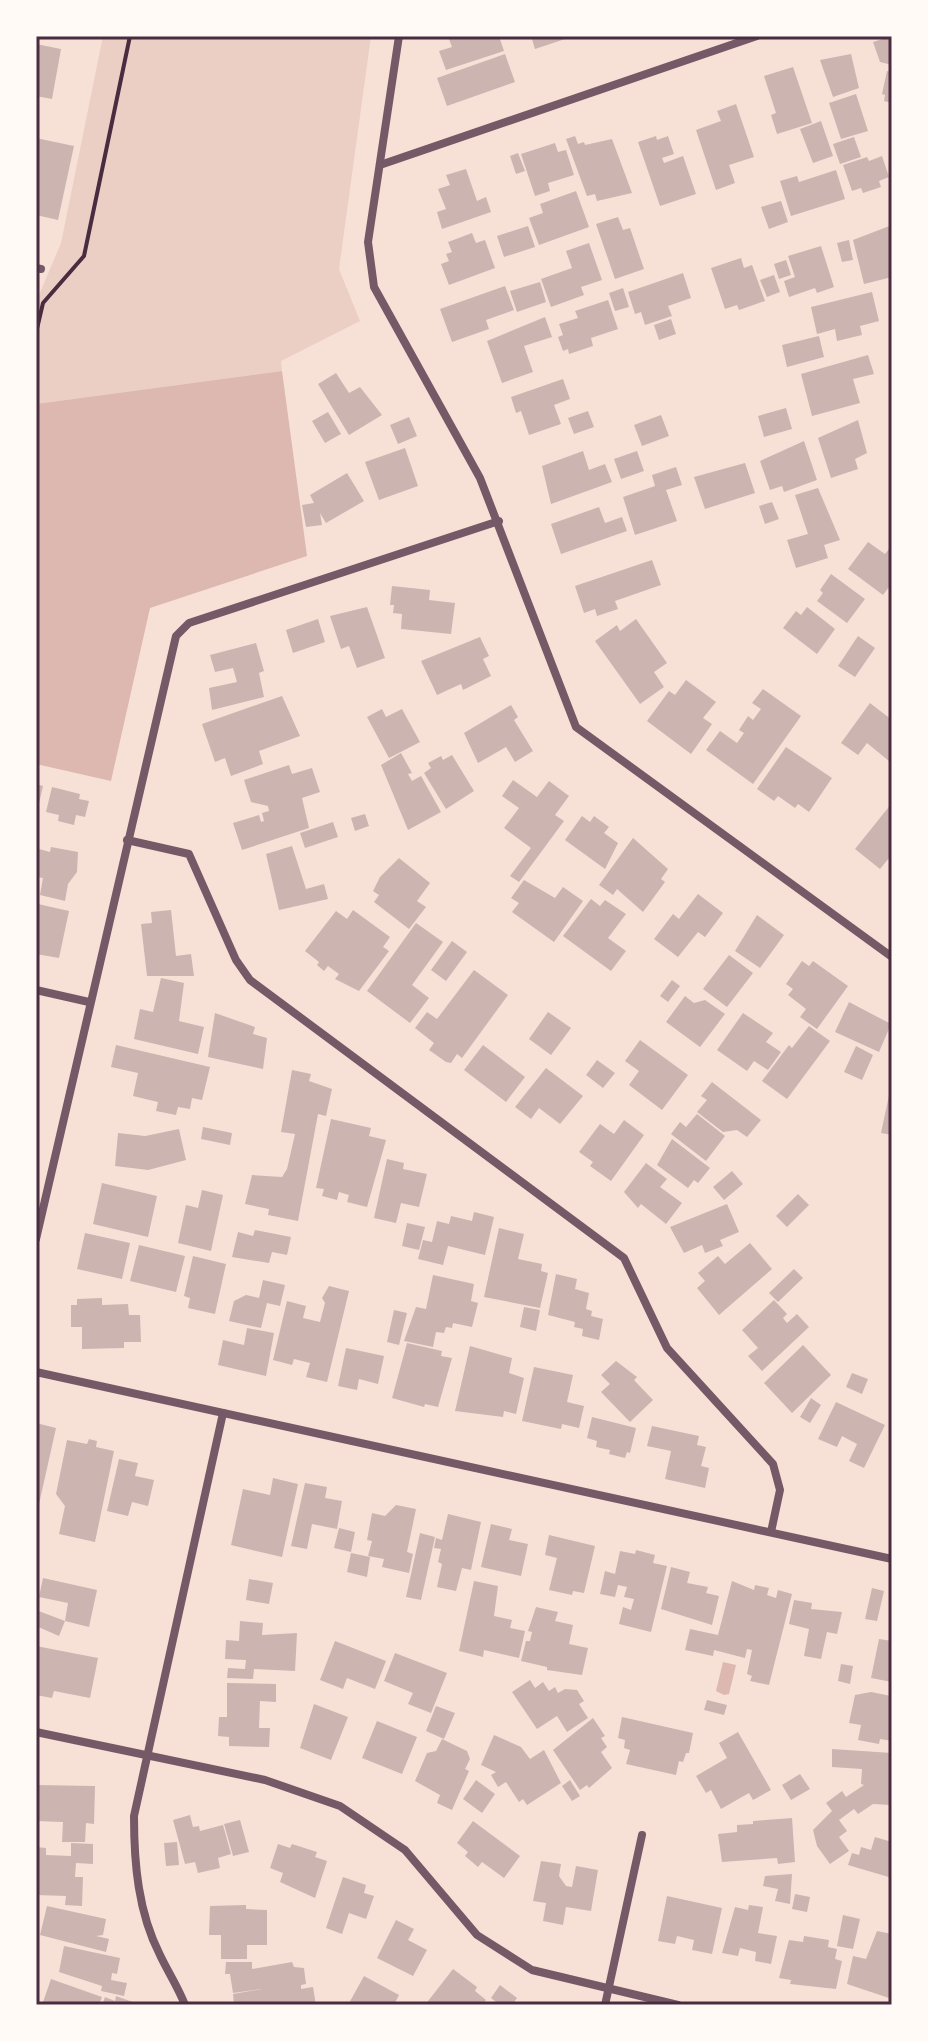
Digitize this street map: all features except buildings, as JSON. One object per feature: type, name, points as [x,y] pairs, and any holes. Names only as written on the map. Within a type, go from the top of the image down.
[{"type":"street","points":[[399,36],[368,242],[374,287],[480,478],[576,727],[892,957]]},
{"type":"street","points":[[380,165],[757,36]]},
{"type":"street","points":[[36,1239],[176,636],[189,623],[499,521]]},
{"type":"street","points":[[127,840],[189,854],[236,960],[250,980],[624,1258],[667,1348],[773,1464],[780,1490],[771,1532]]},
{"type":"street","points":[[36,990],[89,1002]]},
{"type":"street","points":[[36,1372],[892,1559]]},
{"type":"street","points":[[185,2005],[159,1953],[134,1867],[134,1816],[223,1413]]},
{"type":"street","points":[[36,1732],[265,1780],[340,1806],[405,1850],[477,1935],[532,1970],[678,2005]]},
{"type":"street","points":[[605,2005],[642,1835]]},
{"type":"path","points":[[36,333],[43,303],[84,256],[130,36]]},
{"type":"shaded area","points":[[103,36],[371,36],[339,269],[360,321],[281,361],[282,371],[36,404],[36,302],[61,243]]},
{"type":"shaded area","points":[[282,371],[307,556],[150,608],[111,781],[36,764],[36,404]]},
{"type":"shaded area","points":[[723,1662],[736,1665],[729,1694],[724,1695],[716,1691]]}]
